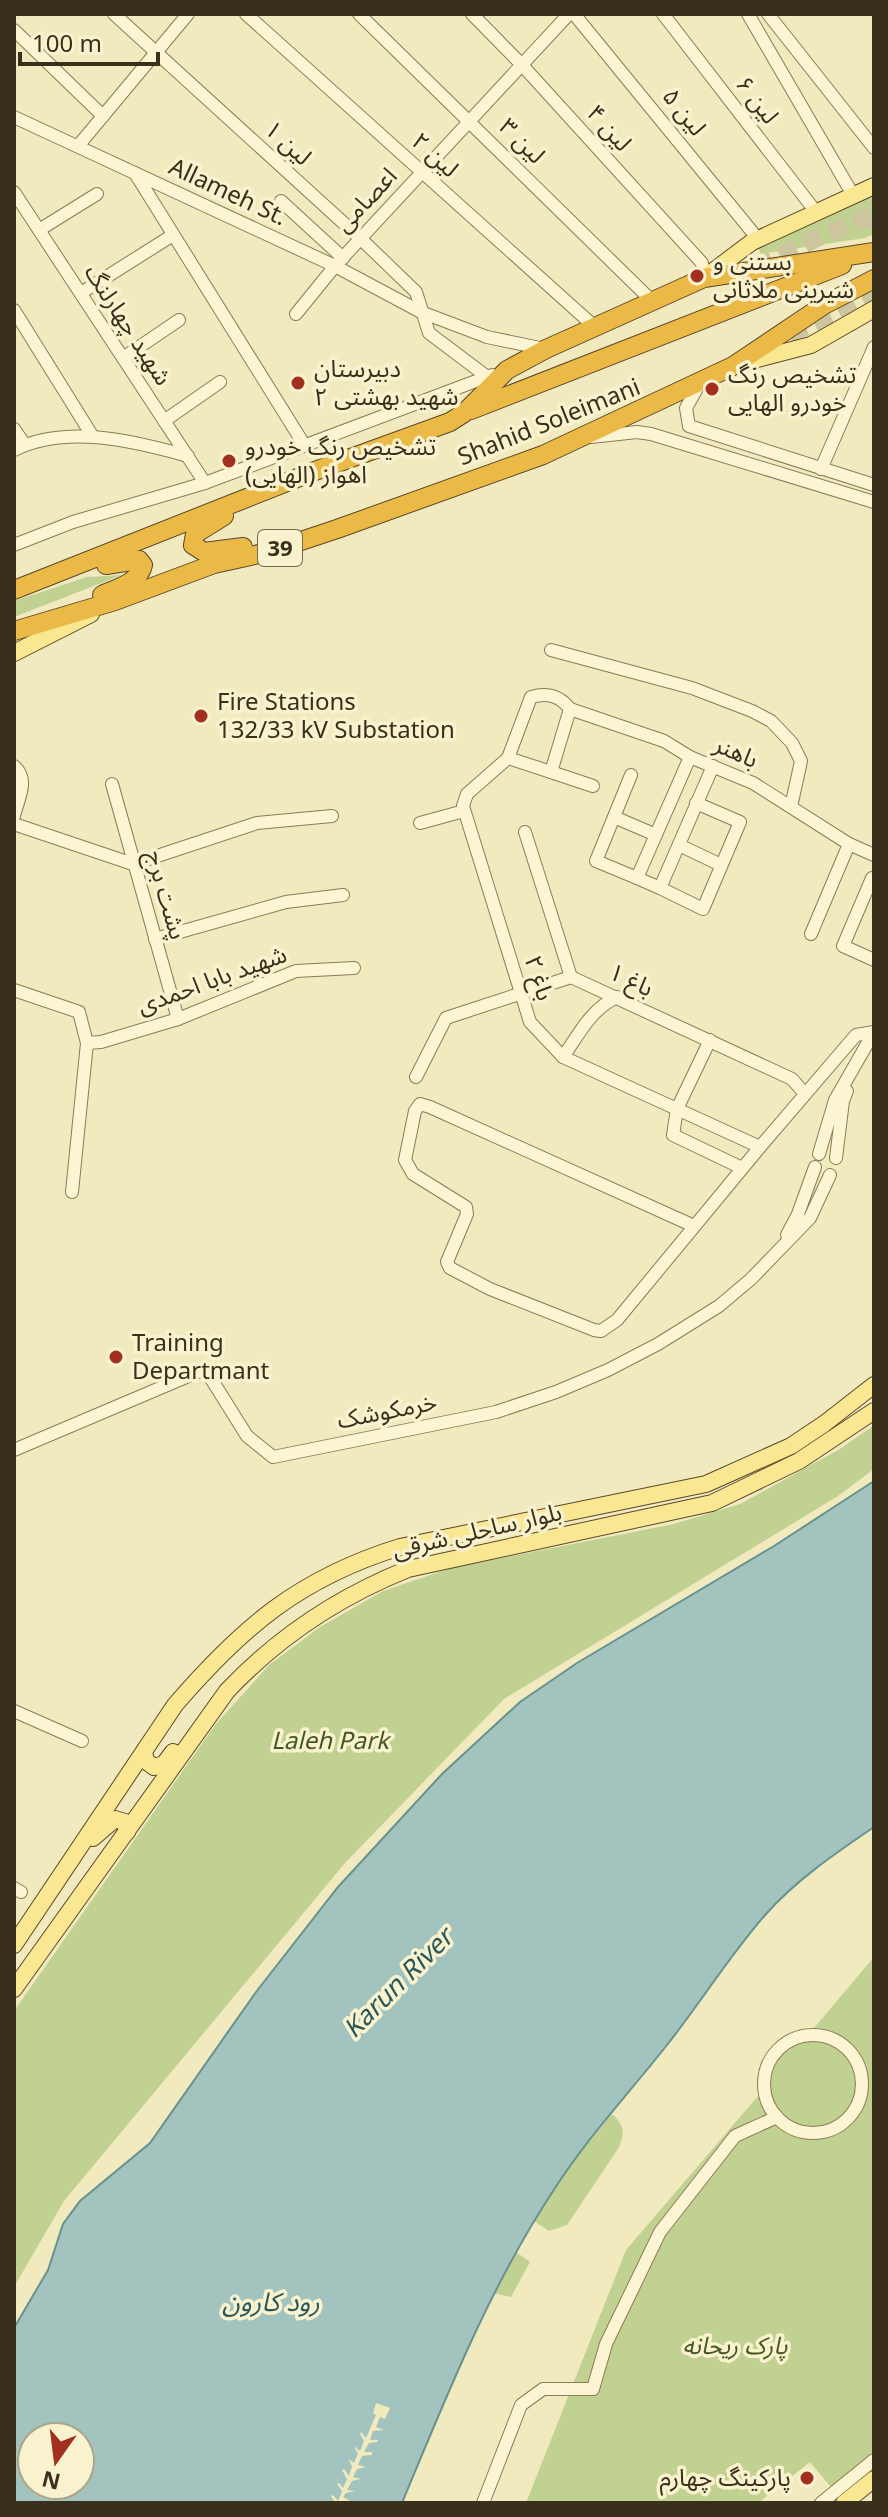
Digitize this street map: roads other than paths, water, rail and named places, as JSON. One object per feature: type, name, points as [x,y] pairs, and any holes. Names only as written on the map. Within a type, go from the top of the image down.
[{"type":"highway","name":"39","points":[[704,278],[874,252]]},
{"type":"highway","name":"39","points":[[464,413],[874,252]]},
{"type":"highway","name":"Shahid Soleimani","points":[[14,590],[286,482],[450,422],[464,413],[495,376],[546,349],[704,278]]},
{"type":"highway","name":"39","points":[[733,366],[824,305],[874,279]]},
{"type":"highway","name":"Shahid Soleimani","points":[[14,631],[115,601],[214,564],[281,547],[543,455],[733,366]]},
{"type":"highway","points":[[281,547],[257,545],[204,552],[193,545],[193,539],[195,534],[222,517],[286,482]]},
{"type":"highway","points":[[41,623],[134,580],[142,572],[143,565],[139,560],[125,560],[44,578]]},
{"type":"main road","points":[[704,278],[758,239],[874,186]]},
{"type":"main road","points":[[733,366],[811,345],[874,309]]},
{"type":"main road","points":[[14,653],[115,601]]},
{"type":"main road","name":"بلوار ساحلی شرقی","points":[[14,1945],[175,1705],[206,1669],[280,1603],[316,1580],[358,1560],[400,1547],[706,1484],[791,1446],[874,1385]]},
{"type":"main road","name":"بلوار ساحلی شرقی","points":[[14,1989],[227,1691],[253,1663],[296,1628],[369,1585],[408,1569],[712,1503],[799,1461],[874,1411]]},
{"type":"main road","points":[[144,1752],[149,1765],[159,1767],[164,1764],[202,1710],[227,1691]]},
{"type":"main road","points":[[72,1859],[115,1819],[125,1822],[127,1832]]},
{"type":"main road","points":[[844,2503],[874,2479]]},
{"type":"street","name":"لین ۱","points":[[114,14],[416,292],[421,312]]},
{"type":"street","points":[[78,146],[188,14]]},
{"type":"street","name":"لین ۲","points":[[246,14],[596,328]]},
{"type":"street","name":"لین ۳","points":[[359,14],[652,301]]},
{"type":"street","name":"لین ۴","points":[[472,14],[702,263],[704,278]]},
{"type":"street","name":"اعصامی","points":[[296,314],[360,238],[572,14]]},
{"type":"street","name":"لین ۵","points":[[572,14],[758,239]]},
{"type":"street","name":"لین ۶","points":[[663,14],[816,212]]},
{"type":"street","points":[[748,14],[853,195]]},
{"type":"street","points":[[768,14],[874,148]]},
{"type":"street","points":[[14,30],[103,116]]},
{"type":"street","name":"Allameh St.","points":[[14,117],[339,262],[421,312],[487,337],[546,349]]},
{"type":"street","points":[[135,173],[305,446]]},
{"type":"street","name":"شهید چهارلنگ","points":[[14,192],[205,483]]},
{"type":"street","points":[[39,230],[97,194]]},
{"type":"street","points":[[281,201],[339,262]]},
{"type":"street","points":[[81,293],[173,235]]},
{"type":"street","points":[[14,310],[93,437]]},
{"type":"street","name":"Allameh St.","points":[[421,312],[429,333],[495,376]]},
{"type":"street","points":[[123,358],[179,320]]},
{"type":"street","points":[[821,469],[874,347]]},
{"type":"street","points":[[14,545],[73,522],[205,483],[495,376]]},
{"type":"street","points":[[702,381],[686,408],[689,426],[874,485]]},
{"type":"street","points":[[164,421],[220,382]]},
{"type":"street","points":[[690,445],[685,436],[688,430],[695,427]]},
{"type":"street","points":[[14,429],[19,448],[53,439],[93,437],[143,444],[188,456]]},
{"type":"street","points":[[584,438],[637,432],[690,445],[874,502]]},
{"type":"street","points":[[551,650],[692,688],[771,721],[792,743],[801,761],[791,807]]},
{"type":"street","points":[[420,823],[464,811],[467,794],[508,758],[531,697],[542,694],[565,702],[570,709],[551,772]]},
{"type":"street","name":"باهنر","points":[[570,709],[664,741],[690,757],[753,783],[849,844],[874,855]]},
{"type":"street","points":[[637,878],[690,757]]},
{"type":"street","points":[[508,758],[593,786]]},
{"type":"street","points":[[14,766],[21,771],[23,780],[14,816]]},
{"type":"street","points":[[660,888],[713,766]]},
{"type":"street","points":[[631,775],[596,861],[703,909],[740,822],[696,803]]},
{"type":"street","name":"پشت برج","points":[[112,784],[178,1019]]},
{"type":"street","name":"باغ ۲","points":[[464,811],[530,1022],[563,1057],[760,1147]]},
{"type":"street","points":[[14,824],[133,864],[257,823],[332,816]]},
{"type":"street","points":[[614,817],[656,835]]},
{"type":"street","name":"باغ ۱","points":[[525,832],[571,977],[792,1079],[805,1094]]},
{"type":"street","points":[[811,934],[849,844]]},
{"type":"street","points":[[679,845],[721,865]]},
{"type":"street","points":[[872,878],[843,946],[874,960]]},
{"type":"street","points":[[155,939],[286,902],[343,895]]},
{"type":"street","name":"شهید بابا احمدی","points":[[87,1043],[101,1042],[178,1019],[296,971],[354,968]]},
{"type":"street","points":[[416,1077],[446,1018],[571,977]]},
{"type":"street","points":[[14,990],[79,1012],[87,1043],[72,1192]]},
{"type":"street","points":[[563,1057],[592,1015],[603,1004],[617,997]]},
{"type":"street","points":[[780,1248],[810,1218],[830,1175],[837,1168],[843,1101],[874,1032]]},
{"type":"street","points":[[694,1226],[430,1107],[420,1104],[415,1111],[405,1160],[413,1174],[466,1207],[467,1214],[447,1262],[450,1268],[490,1289],[601,1331],[617,1320],[856,1035],[874,1032]]},
{"type":"street","points":[[710,1040],[677,1109],[673,1135],[742,1168]]},
{"type":"street","points":[[780,1248],[798,1214],[835,1100],[860,1063],[874,1053]]},
{"type":"street","points":[[819,1154],[829,1152],[836,1158]]},
{"type":"street","points":[[815,1167],[821,1174],[830,1175]]},
{"type":"street","name":"خرمکوشک","points":[[14,1450],[205,1369],[247,1436],[273,1457],[496,1412],[595,1376],[658,1344],[719,1306],[751,1279],[780,1248]]},
{"type":"street","points":[[14,1711],[82,1741]]},
{"type":"street","points":[[807,2035],[837,2041],[849,2050],[862,2076],[862,2091],[858,2106],[849,2118],[836,2128],[813,2132],[789,2127],[777,2117],[764,2089],[770,2060],[780,2048],[807,2035]]},
{"type":"street","points":[[483,2503],[521,2405],[543,2389],[593,2389],[606,2344],[660,2232],[735,2136],[777,2117]]},
{"type":"street","points":[[821,2503],[874,2460]]},
{"type":"water","name":"رود کارون","points":[[874,1481],[874,1827],[803,1878],[766,1914],[568,2169],[532,2225],[490,2302],[402,2503],[14,2503],[14,2328],[48,2270],[63,2224],[80,2201],[150,2143],[256,1992],[338,1887],[442,1774],[520,1702],[577,1663],[774,1546]]},
{"type":"tunnel","points":[[756,268],[874,215]]},
{"type":"tunnel","points":[[789,333],[814,324],[874,292]]},
{"type":"place","name":"بستنی و شیرینی ملاثانی","points":[[697,276]]},
{"type":"place","name":"دبیرستان شهید بهشتی ۲","points":[[298,383]]},
{"type":"place","name":"تشخیص رنگ خودرو الهایی","points":[[712,389]]},
{"type":"place","name":"تشخیص رنگ خودرو اهواز (الهایی)","points":[[229,461]]},
{"type":"place","name":"Fire Stations 132/33 kV Substation","points":[[201,716]]},
{"type":"place","name":"Training Departmant","points":[[116,1357]]},
{"type":"place","name":"پارکینگ چهارم","points":[[807,2478]]},
{"type":"park label","name":"Laleh Park","points":[[330,1741]]},
{"type":"park label","name":"پارک ریحانه","points":[[735,2346]]},
{"type":"water label","name":"Karun River","points":[[398,1983]]}]
